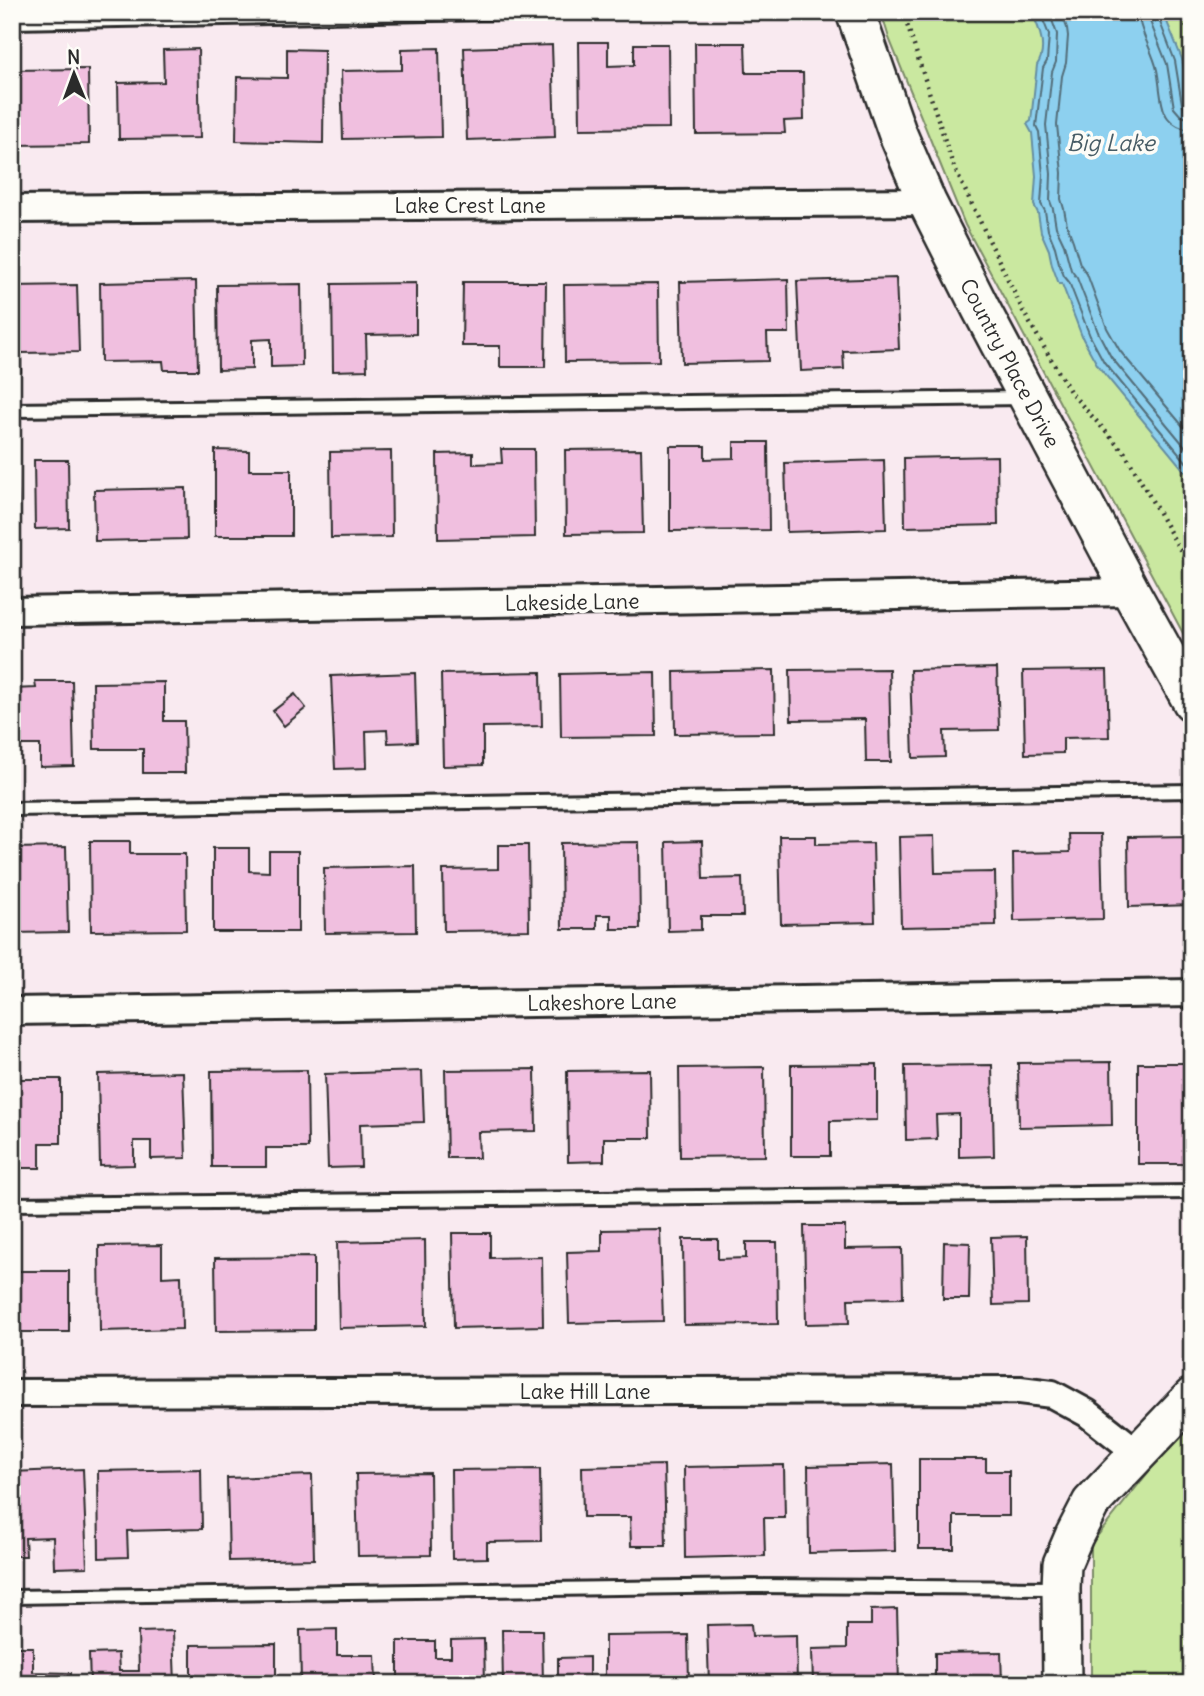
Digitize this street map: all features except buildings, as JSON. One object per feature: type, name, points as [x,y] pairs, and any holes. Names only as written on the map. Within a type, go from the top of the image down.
[{"type":"street","name":"Country Place Drive","points":[[855,12],[897,132],[927,202],[1028,398],[1192,702]]},
{"type":"street","name":"Lake Crest Lane","points":[[12,209],[927,202]]},
{"type":"street","name":"Lakeside Lane","points":[[12,611],[1131,592]]},
{"type":"street","name":"Lakeshore Lane","points":[[12,1010],[1192,993]]},
{"type":"street","name":"Lake Hill Lane","points":[[12,1393],[1020,1390],[1052,1394],[1087,1413],[1139,1454]]},
{"type":"street","points":[[1062,1684],[1062,1564],[1091,1503],[1192,1397]]},
{"type":"lane","points":[[12,22],[531,12]]},
{"type":"lane","points":[[12,410],[1028,398]]},
{"type":"lane","points":[[12,808],[1192,791]]},
{"type":"lane","points":[[12,1204],[1192,1192]]},
{"type":"lane","points":[[12,1597],[753,1586],[1061,1588]]},
{"type":"path","points":[[903,12],[953,165],[1024,313],[1071,393],[1125,453],[1192,571]]},
{"type":"path","points":[[1182,12],[1192,44]]},
{"type":"green space","points":[[881,12],[1192,12],[1192,650],[965,225]]},
{"type":"green space","points":[[1192,1426],[1192,1684],[1091,1684],[1091,1544],[1154,1465]]},
{"type":"water","name":"Big Lake","points":[[1032,12],[1163,12],[1182,59],[1188,89],[1192,160],[1192,480],[1098,366],[1083,339],[1052,265],[1034,205],[1036,176],[1032,133],[1027,124],[1031,121],[1037,65],[1042,52],[1040,32]]}]
